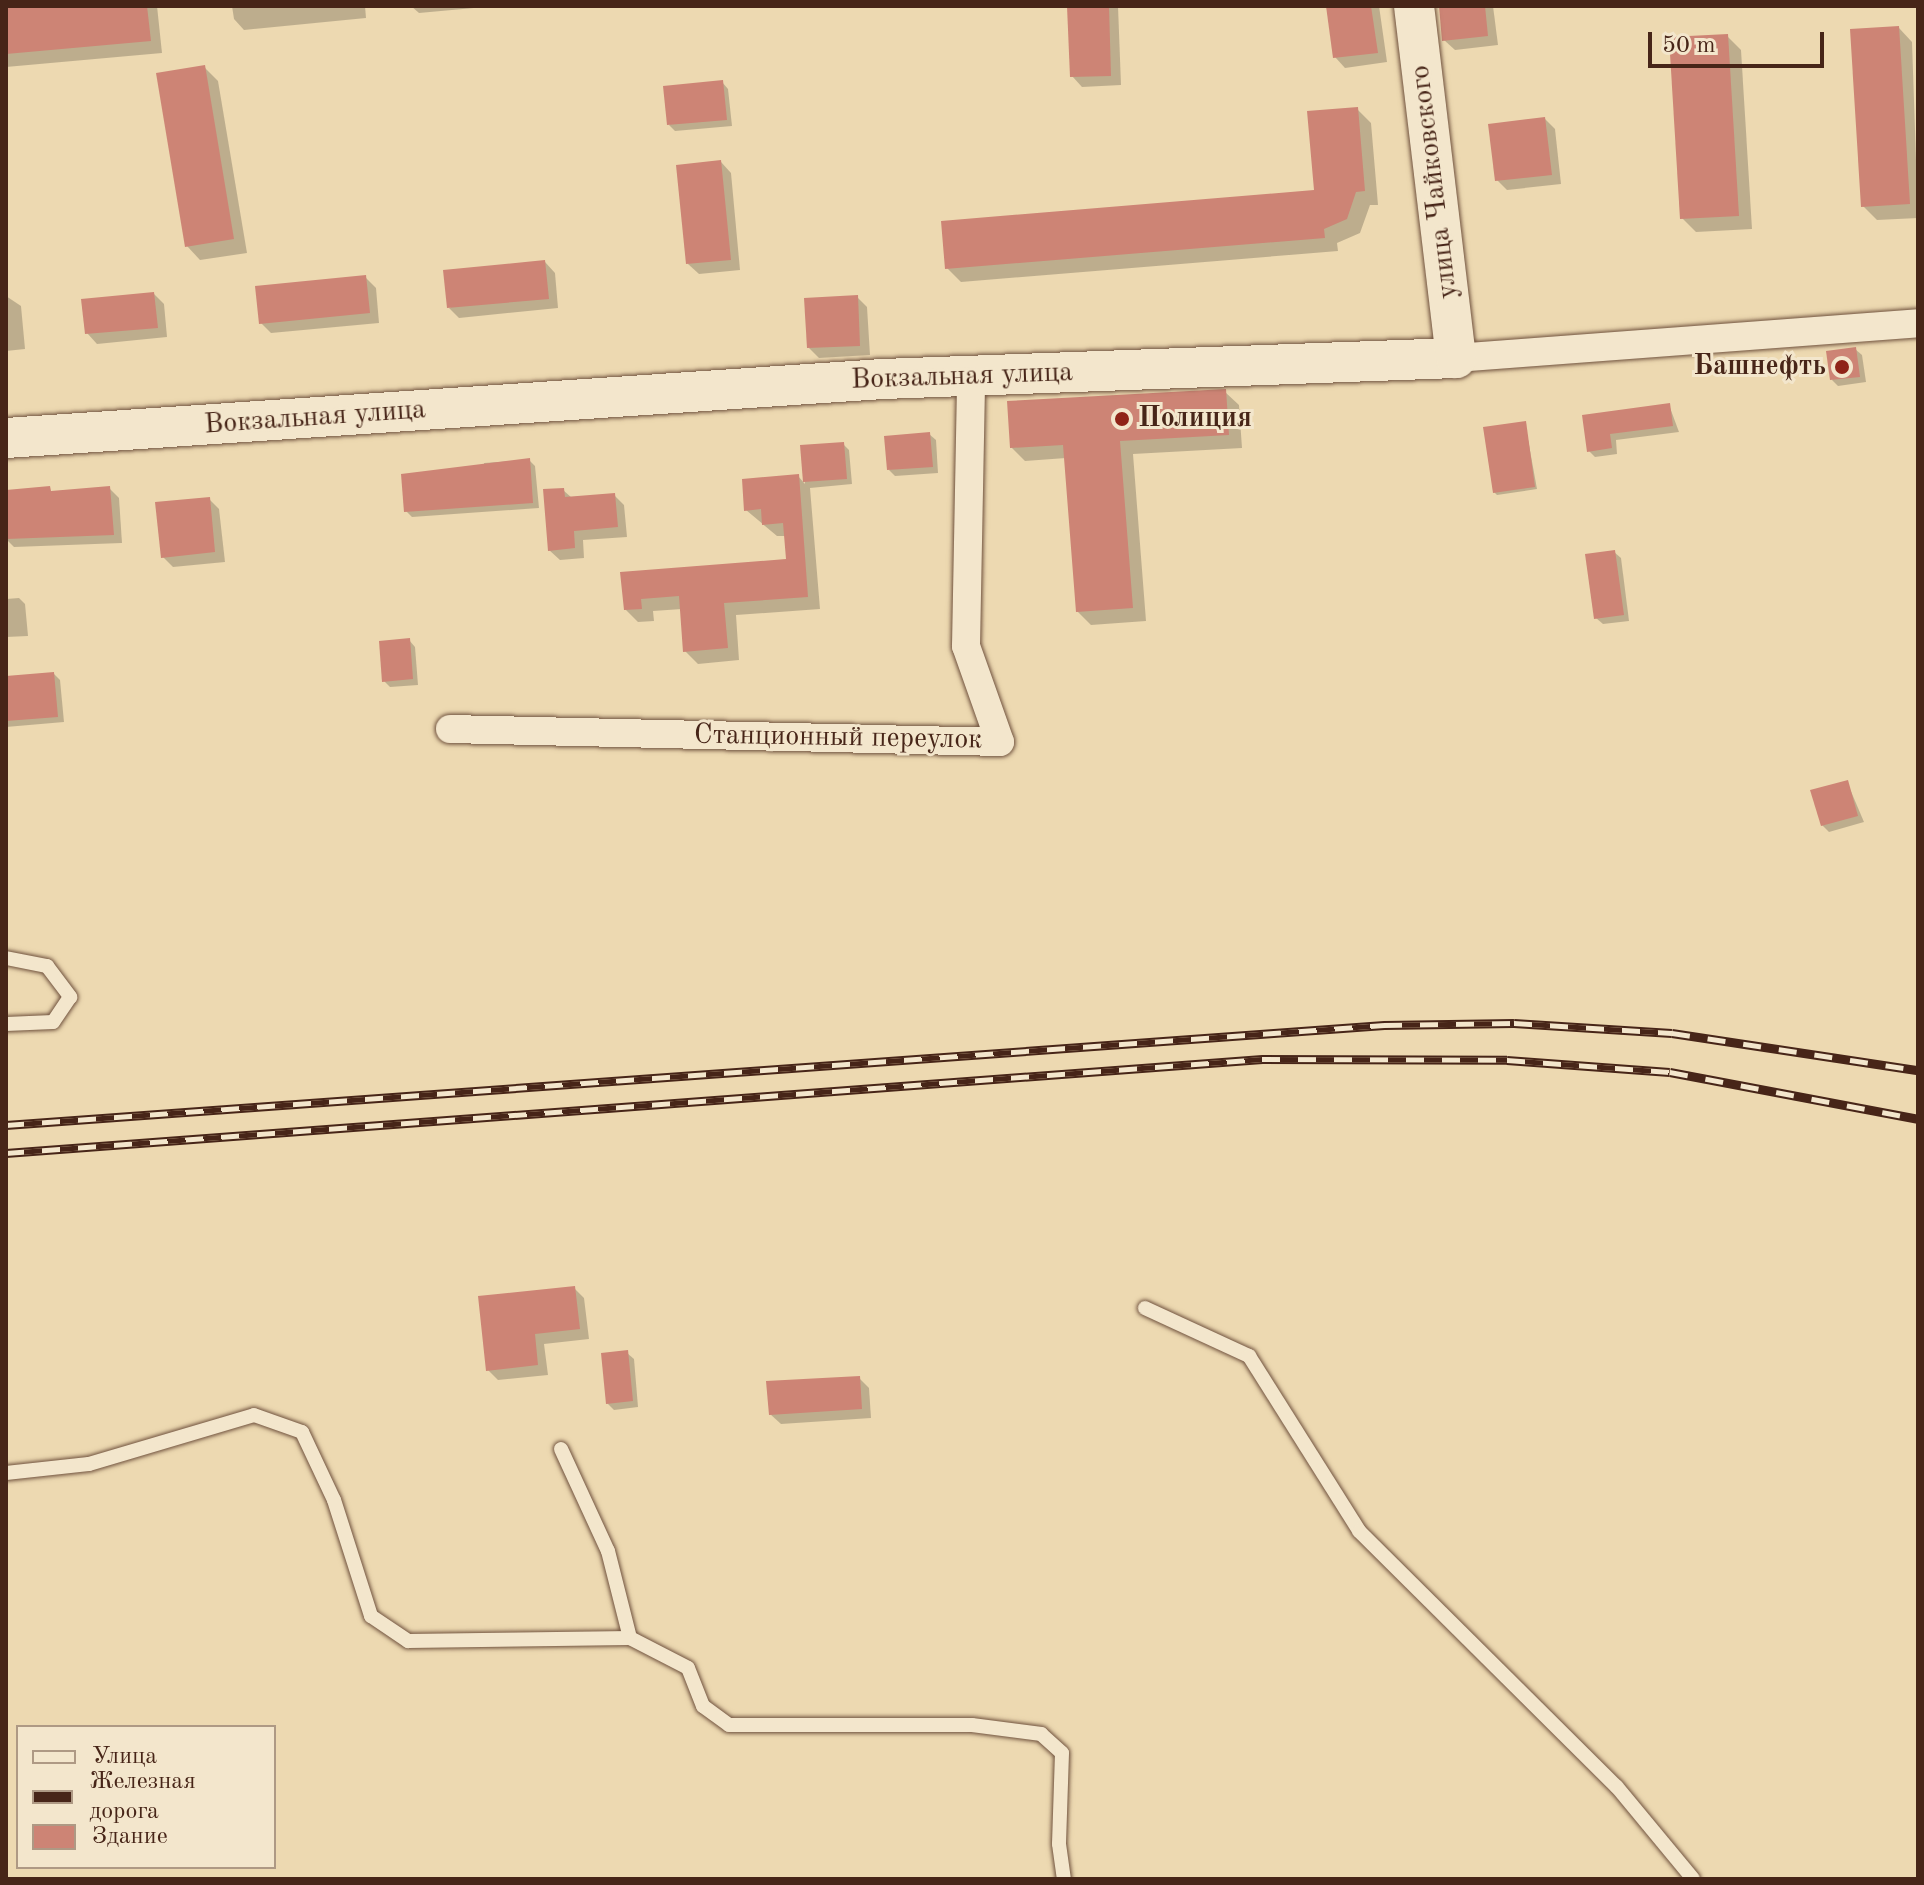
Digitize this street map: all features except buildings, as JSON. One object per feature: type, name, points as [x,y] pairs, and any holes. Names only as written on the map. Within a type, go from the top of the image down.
[{"type":"street","name":"улица Чайковского","points":[[1414,6],[1456,358]]},
{"type":"street","name":"Вокзальная улица","points":[[6,438],[971,376],[1456,358],[1918,323]]},
{"type":"street","name":"Станционный переулок","points":[[450,729],[1000,742],[966,646],[971,376]]},
{"type":"lane","points":[[6,958],[47,966],[70,997],[53,1022],[6,1024]]},
{"type":"lane","points":[[1145,1308],[1249,1356],[1359,1531],[1617,1787],[1693,1879]]},
{"type":"lane","points":[[6,1473],[89,1464],[254,1415],[302,1432],[334,1500],[371,1616],[408,1641],[630,1638],[688,1668],[703,1706],[729,1725],[972,1725],[1041,1734],[1062,1753],[1059,1844],[1064,1879]]},
{"type":"lane","points":[[561,1449],[608,1551],[630,1638]]},
{"type":"railway","points":[[6,1125],[1384,1025],[1514,1023],[1672,1033],[1918,1070]]},
{"type":"railway","points":[[6,1153],[1262,1059],[1507,1060],[1670,1072],[1918,1119]]},
{"type":"place","name":"Башнефть","points":[[1842,367]]},
{"type":"place","name":"Полиция","points":[[1122,419]]}]
